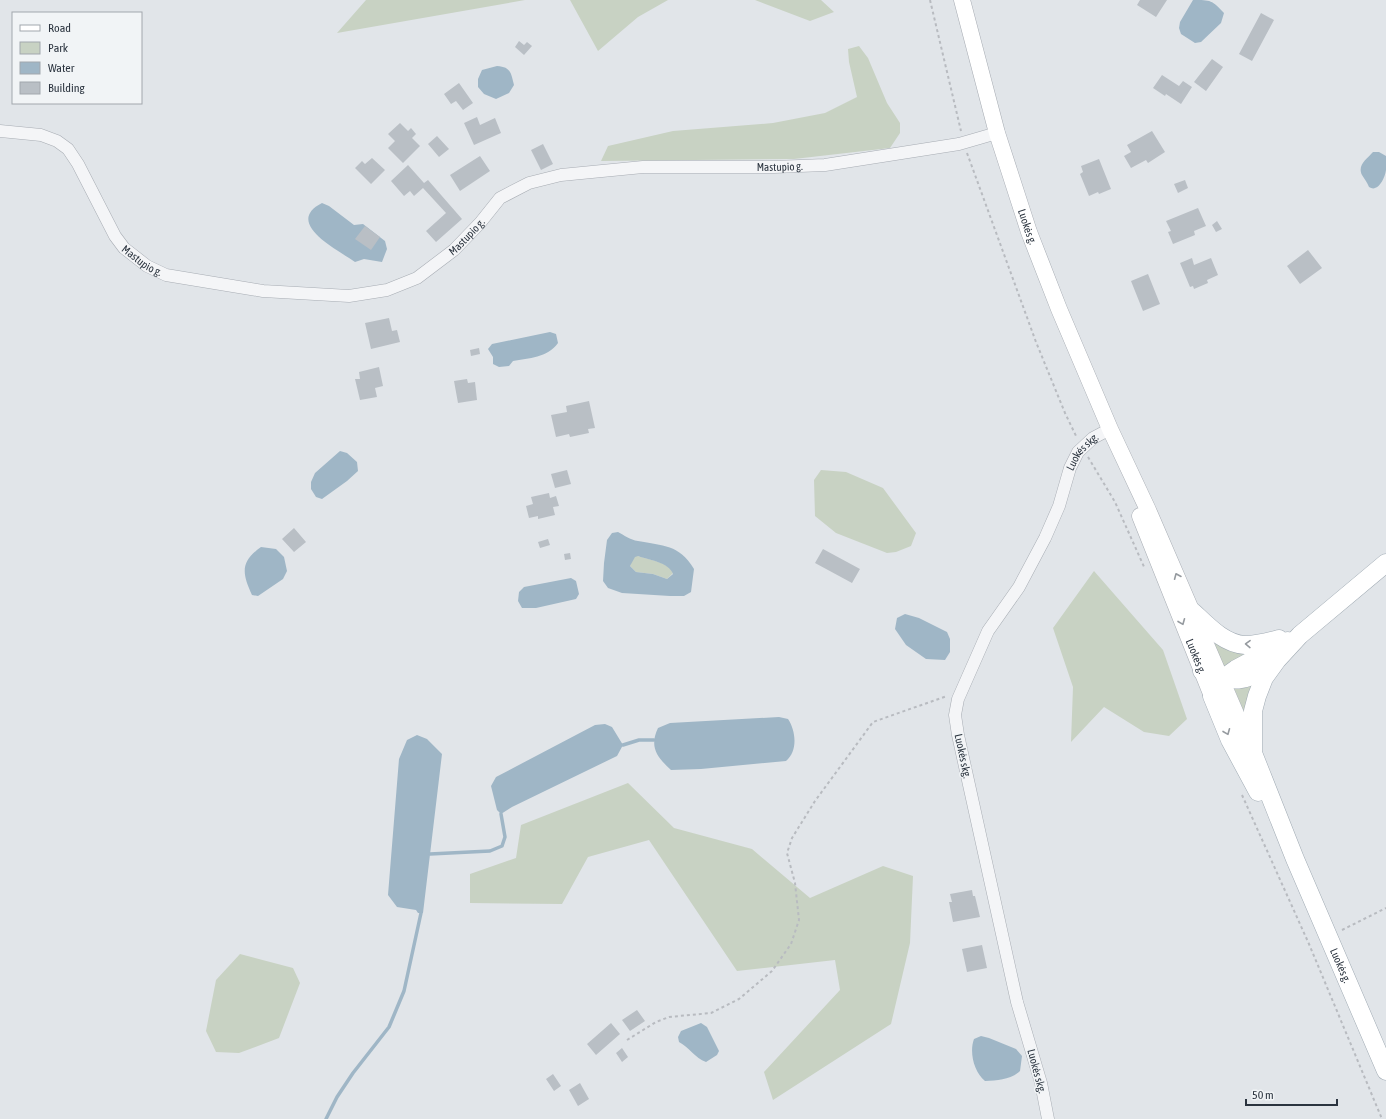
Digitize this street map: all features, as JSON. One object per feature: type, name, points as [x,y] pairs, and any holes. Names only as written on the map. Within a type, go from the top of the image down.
[{"type":"main road","name":"Luokės g.","points":[[962,0],[996,133],[1029,232],[1059,309],[1110,429],[1148,510],[1222,679],[1295,859],[1386,1071]]},
{"type":"main road","name":"Luokės g.","points":[[1117,444],[1139,514],[1230,740],[1295,859]]},
{"type":"main road","points":[[1253,753],[1253,711],[1264,678],[1277,660],[1300,635],[1386,563]]},
{"type":"main road","points":[[1193,612],[1215,632],[1230,641],[1244,645],[1259,644],[1300,635]]},
{"type":"main road","points":[[1212,696],[1222,679],[1236,669],[1300,635]]},
{"type":"main road","points":[[1202,672],[1222,679],[1248,679],[1277,660]]},
{"type":"street","name":"Mastupio g.","points":[[0,131],[41,135],[58,141],[68,149],[78,164],[115,236],[124,248],[148,266],[166,275],[263,291],[349,296],[387,290],[417,278],[454,250],[480,223],[500,198],[529,183],[561,175],[643,166],[825,166],[959,144],[996,133]]},
{"type":"street","name":"Luokės skg.","points":[[1048,1119],[1041,1083],[1017,1002],[958,736],[955,715],[958,699],[988,631],[1020,587],[1045,538],[1059,506],[1070,468],[1078,452],[1093,438],[1110,429]]},
{"type":"path","points":[[627,1040],[656,1022],[669,1017],[711,1013],[740,999],[772,971],[791,944],[799,920],[795,883],[787,853],[792,838],[815,801],[873,722],[962,691]]},
{"type":"path","points":[[1328,937],[1386,908]]},
{"type":"green space","points":[[366,0],[525,0],[337,33]]},
{"type":"green space","points":[[570,0],[668,0],[638,17],[598,51]]},
{"type":"green space","points":[[755,0],[821,0],[834,12],[810,21]]},
{"type":"green space","points":[[859,46],[868,58],[887,103],[900,123],[900,133],[890,148],[794,159],[601,161],[608,146],[673,131],[773,123],[825,113],[857,97],[849,62],[848,49]]},
{"type":"green space","points":[[821,470],[846,472],[883,488],[916,533],[911,546],[896,552],[887,553],[836,533],[815,516],[814,480]]},
{"type":"green space","points":[[635,556],[663,564],[671,569],[673,573],[667,579],[653,574],[636,572],[630,566]]},
{"type":"green space","points":[[1094,571],[1163,650],[1187,719],[1169,736],[1144,732],[1104,707],[1071,742],[1073,687],[1053,628]]},
{"type":"green space","points":[[1211,636],[1249,651],[1224,670]]},
{"type":"green space","points":[[1252,685],[1246,717],[1233,686]]},
{"type":"green space","points":[[628,783],[674,828],[752,849],[810,898],[883,866],[913,876],[910,943],[891,1024],[773,1100],[764,1072],[840,990],[835,960],[737,971],[649,840],[588,857],[562,904],[470,903],[470,874],[516,858],[521,825]]},
{"type":"green space","points":[[240,954],[293,968],[300,983],[279,1038],[239,1053],[216,1052],[206,1031],[216,980]]},
{"type":"water","points":[[1193,0],[1204,0],[1214,3],[1224,13],[1221,23],[1201,42],[1195,43],[1181,34],[1179,28],[1180,22]]},
{"type":"water","points":[[497,66],[510,71],[514,85],[509,93],[496,99],[484,94],[478,87],[478,79],[482,70]]},
{"type":"water","points":[[1373,152],[1379,152],[1386,156],[1386,170],[1384,177],[1380,184],[1375,188],[1369,187],[1361,171],[1363,162]]},
{"type":"water","points":[[322,203],[329,206],[354,225],[363,224],[385,241],[387,249],[382,262],[364,259],[355,262],[318,236],[311,227],[308,219],[312,211]]},
{"type":"water","points":[[550,332],[556,334],[558,343],[549,352],[531,358],[513,361],[509,366],[499,367],[493,364],[493,357],[488,349],[492,344]]},
{"type":"water","points":[[340,451],[347,453],[357,462],[358,471],[322,499],[316,497],[311,489],[311,482],[315,473]]},
{"type":"water","points":[[618,532],[630,539],[663,545],[676,550],[694,569],[691,592],[684,596],[670,596],[622,593],[608,588],[603,581],[604,563],[607,540],[612,533]],"holes":[[[638,556],[663,564],[671,570],[673,574],[667,579],[653,574],[636,572],[630,566],[635,557]]]},
{"type":"water","points":[[261,547],[276,549],[284,557],[287,571],[283,579],[258,596],[252,595],[246,580],[245,568],[249,558]]},
{"type":"water","points":[[571,578],[576,581],[579,594],[576,599],[536,608],[522,608],[518,601],[519,592],[524,587]]},
{"type":"water","points":[[905,614],[919,618],[947,632],[950,639],[950,652],[945,660],[926,659],[906,645],[895,629],[897,618]]},
{"type":"water","points":[[779,717],[788,719],[794,735],[794,746],[790,757],[786,761],[701,769],[671,770],[658,756],[654,746],[655,735],[658,728],[670,723]]},
{"type":"water","points":[[605,724],[612,727],[623,745],[617,756],[512,807],[501,814],[497,810],[491,786],[496,777],[595,725]]},
{"type":"water","points":[[417,735],[427,739],[442,754],[423,913],[418,913],[416,910],[397,907],[388,895],[399,759],[407,740]]},
{"type":"water","points":[[701,1023],[707,1027],[719,1051],[717,1055],[706,1062],[679,1042],[678,1037],[681,1031]]},
{"type":"water","points":[[981,1036],[1016,1049],[1022,1056],[1020,1071],[1008,1078],[985,1081],[975,1067],[972,1056],[974,1039]]},
{"type":"building","points":[[1140,0],[1167,0],[1156,17],[1137,5]]},
{"type":"building","points":[[1261,13],[1274,20],[1252,61],[1239,54]]},
{"type":"building","points":[[519,41],[524,45],[527,42],[532,46],[524,55],[515,47]]},
{"type":"building","points":[[1212,59],[1223,67],[1206,91],[1194,82]]},
{"type":"building","points":[[1162,75],[1179,86],[1183,81],[1192,87],[1181,104],[1166,94],[1165,96],[1153,88]]},
{"type":"building","points":[[459,83],[473,103],[463,110],[456,101],[451,104],[444,94]]},
{"type":"building","points":[[477,117],[480,125],[495,118],[501,133],[474,145],[464,123]]},
{"type":"building","points":[[400,123],[408,131],[411,128],[416,134],[412,138],[420,146],[403,163],[388,148],[395,141],[388,134]]},
{"type":"building","points":[[1152,131],[1165,152],[1148,163],[1146,160],[1131,168],[1124,156],[1131,152],[1127,145]]},
{"type":"building","points":[[437,136],[449,149],[439,157],[428,144]]},
{"type":"building","points":[[543,144],[553,164],[541,170],[531,150]]},
{"type":"building","points":[[480,156],[490,171],[460,191],[450,175]]},
{"type":"building","points":[[372,158],[385,170],[371,184],[355,168],[362,161],[365,164]]},
{"type":"building","points":[[1099,159],[1111,189],[1089,196],[1080,174],[1083,172],[1081,166]]},
{"type":"building","points":[[408,165],[424,183],[428,180],[462,219],[436,242],[426,231],[446,213],[423,188],[414,196],[410,191],[404,196],[391,181]]},
{"type":"building","points":[[1185,180],[1188,188],[1178,193],[1174,184]]},
{"type":"building","points":[[1198,208],[1206,226],[1194,231],[1195,235],[1173,244],[1168,232],[1171,231],[1166,221]]},
{"type":"building","points":[[1217,221],[1222,229],[1216,232],[1212,225]]},
{"type":"building","points":[[365,226],[380,237],[371,250],[355,239]]},
{"type":"building","points":[[1308,250],[1322,268],[1300,284],[1287,266]]},
{"type":"building","points":[[1192,258],[1194,265],[1211,258],[1218,275],[1207,280],[1208,283],[1194,289],[1193,286],[1190,287],[1180,263]]},
{"type":"building","points":[[1148,274],[1160,304],[1143,311],[1131,281]]},
{"type":"building","points":[[389,318],[392,331],[397,330],[400,342],[371,349],[365,323]]},
{"type":"building","points":[[479,348],[480,354],[471,356],[470,350]]},
{"type":"building","points":[[379,367],[383,386],[375,388],[377,397],[360,400],[355,379],[360,379],[359,372]]},
{"type":"building","points":[[467,379],[468,383],[475,382],[477,400],[458,403],[454,381]]},
{"type":"building","points":[[589,401],[595,428],[588,429],[589,433],[570,437],[569,434],[556,437],[551,415],[567,412],[566,406]]},
{"type":"building","points":[[567,470],[571,484],[555,488],[551,474]]},
{"type":"building","points":[[549,493],[550,498],[556,496],[559,506],[553,507],[555,515],[538,519],[538,516],[529,518],[526,506],[533,504],[531,497]]},
{"type":"building","points":[[294,528],[306,542],[294,552],[282,539]]},
{"type":"building","points":[[548,539],[550,545],[540,548],[538,542]]},
{"type":"building","points":[[823,549],[860,569],[852,583],[815,563]]},
{"type":"building","points":[[570,553],[571,559],[565,560],[564,554]]},
{"type":"building","points":[[972,890],[980,917],[953,922],[949,902],[952,902],[950,894]]},
{"type":"building","points":[[982,945],[987,968],[967,972],[962,949]]},
{"type":"building","points":[[637,1010],[645,1021],[630,1031],[622,1020]]},
{"type":"building","points":[[611,1023],[620,1034],[596,1055],[587,1044]]},
{"type":"building","points":[[622,1048],[628,1057],[622,1062],[616,1053]]},
{"type":"building","points":[[553,1074],[561,1086],[554,1091],[546,1079]]},
{"type":"building","points":[[580,1083],[589,1099],[578,1106],[569,1090]]},
{"type":"waterway","points":[[623,745],[639,740],[654,740]]},
{"type":"waterway","points":[[430,854],[490,851],[502,846],[505,837],[501,814]]},
{"type":"waterway","points":[[326,1119],[337,1097],[353,1073],[389,1027],[404,991],[421,913]]}]
